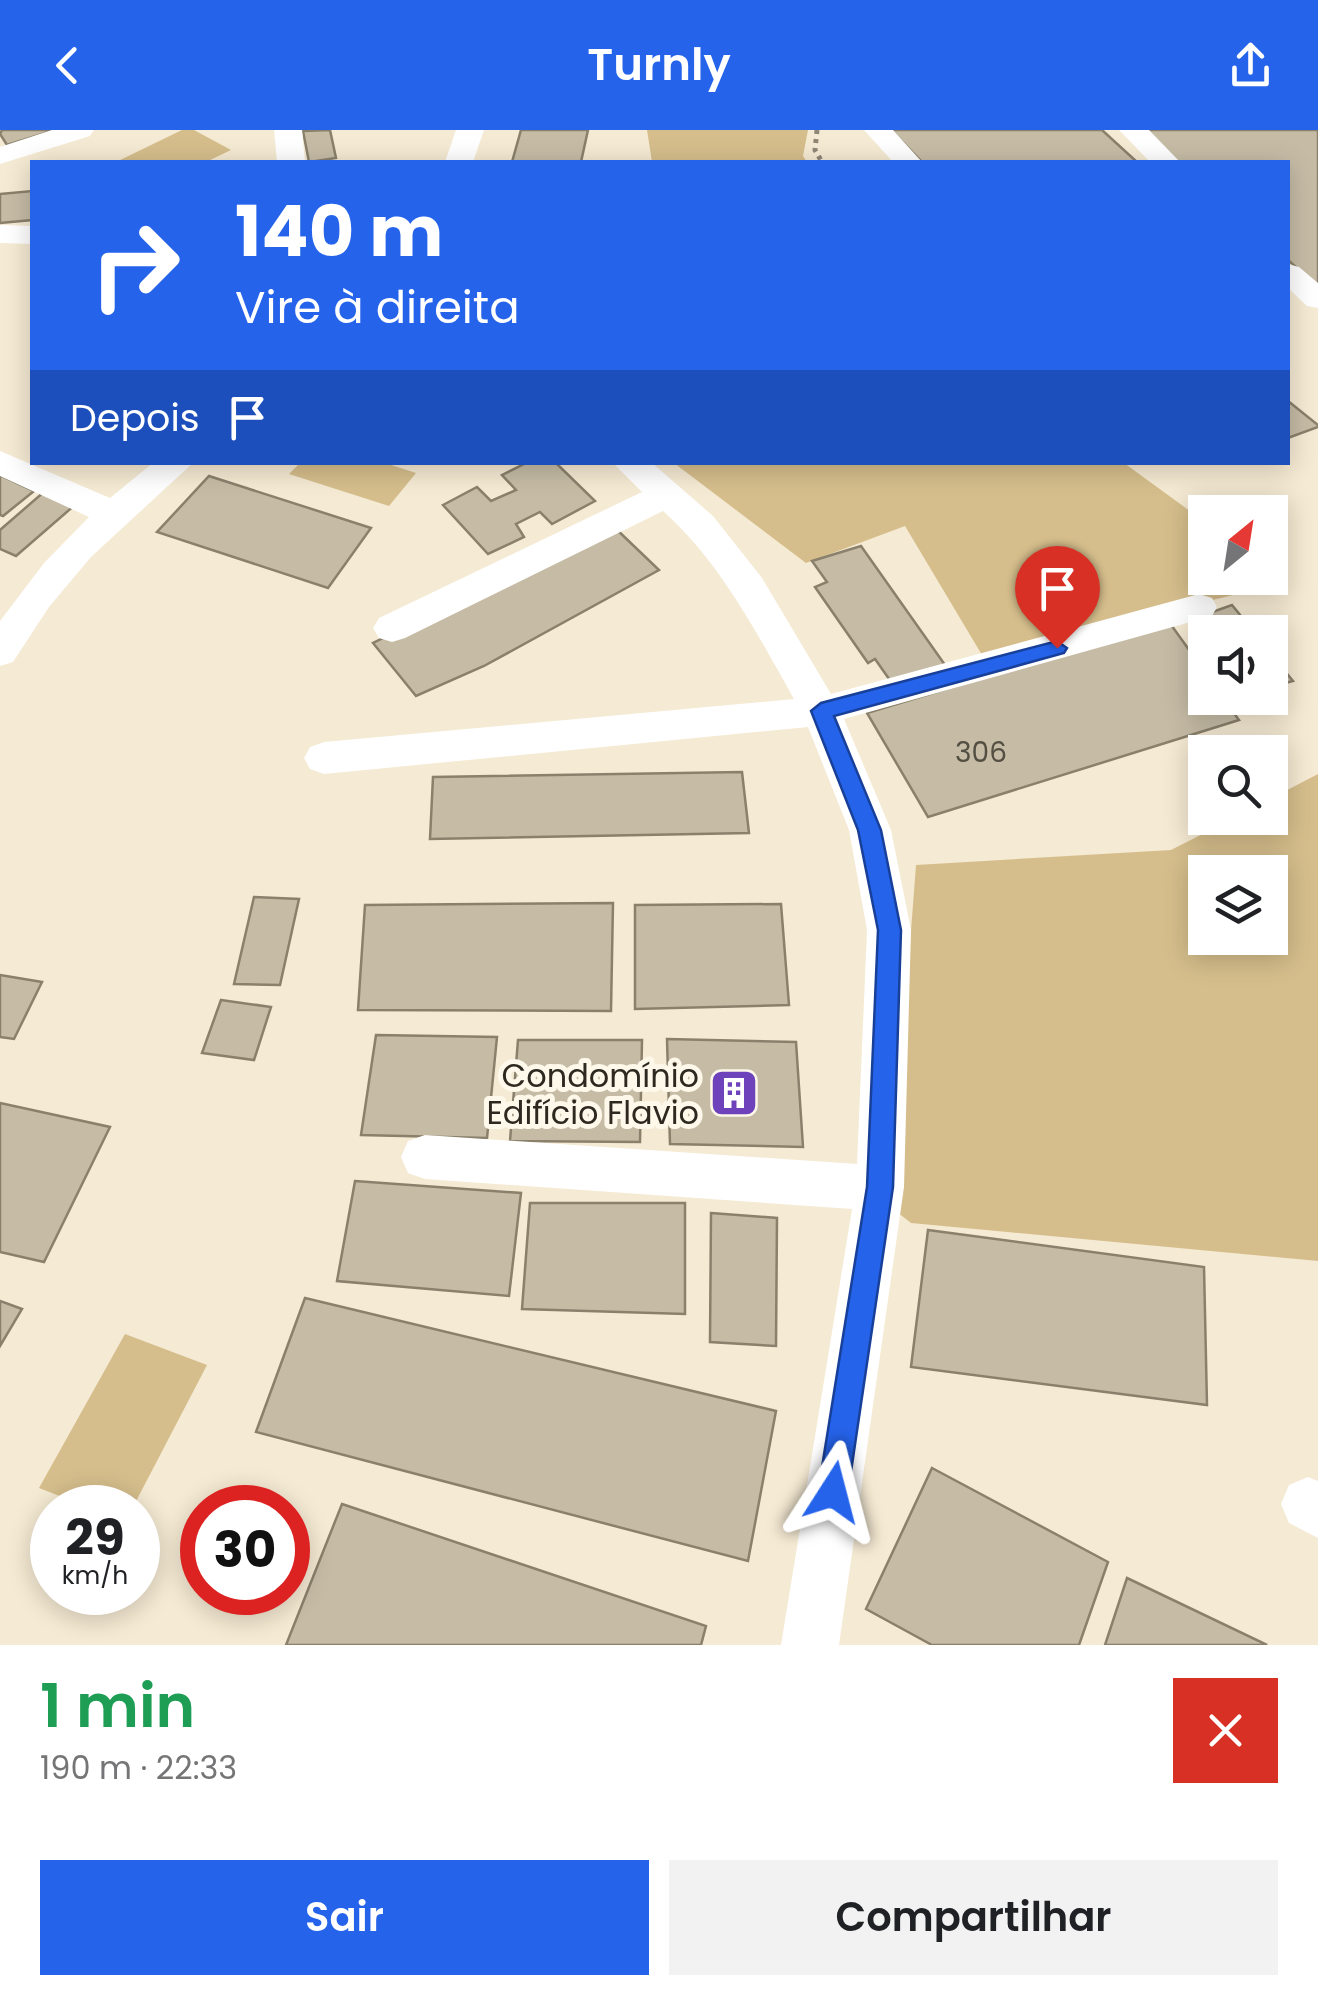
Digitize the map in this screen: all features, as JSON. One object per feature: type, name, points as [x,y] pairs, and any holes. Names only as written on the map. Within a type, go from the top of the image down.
[{"type":"street","points":[[0,156],[80,130]]},
{"type":"street","points":[[288,130],[291,160]]},
{"type":"street","points":[[460,160],[470,130]]},
{"type":"street","points":[[878,130],[906,160]]},
{"type":"street","points":[[1133,130],[1164,160]]},
{"type":"street","points":[[0,234],[30,235]]},
{"type":"street","points":[[1290,276],[1306,299]]},
{"type":"street","points":[[0,462],[111,514]]},
{"type":"street","points":[[0,652],[19,618],[111,514],[172,465]]},
{"type":"street","points":[[632,465],[701,524],[749,587],[821,711],[870,830],[889,930],[880,1187],[810,1645]]},
{"type":"street","points":[[392,628],[668,494]]},
{"type":"street","points":[[324,758],[821,711],[1200,607]]},
{"type":"street","points":[[425,1157],[880,1187]]},
{"type":"path","points":[[817,130],[815,150],[821,160]]},
{"type":"shaded area","points":[[182,130],[194,130],[231,150],[210,160],[120,160]]},
{"type":"shaded area","points":[[647,130],[808,130],[806,160],[652,160]]},
{"type":"shaded area","points":[[298,465],[391,465],[416,473],[389,506],[289,474]]},
{"type":"shaded area","points":[[677,465],[1127,465],[1188,510],[1188,595],[1234,595],[982,655],[905,526],[806,563]]},
{"type":"shaded area","points":[[1318,774],[1318,1261],[911,1223],[883,1201],[903,1037],[916,865],[1171,850],[1201,835],[1288,835],[1288,790]]},
{"type":"shaded area","points":[[125,1334],[207,1365],[144,1485],[41,1485]]},
{"type":"building","points":[[2,130],[55,130],[7,145],[0,134]]},
{"type":"building","points":[[330,130],[336,158],[309,160],[303,131]]},
{"type":"building","points":[[521,130],[588,130],[581,160],[513,160]]},
{"type":"building","points":[[891,130],[1102,130],[1135,160],[920,160]]},
{"type":"building","points":[[1140,130],[1318,130],[1318,287],[1290,262],[1290,160],[1175,160]]},
{"type":"building","points":[[30,191],[30,220],[0,223],[0,194]]},
{"type":"building","points":[[1290,403],[1318,425],[1290,437]]},
{"type":"building","points":[[522,465],[558,465],[595,501],[552,524],[540,512],[516,524],[524,537],[488,554],[443,505],[477,487],[491,501],[516,490],[502,475]]},
{"type":"building","points":[[0,475],[34,491],[3,516],[0,515]]},
{"type":"building","points":[[209,476],[371,528],[328,588],[157,532]]},
{"type":"building","points":[[45,491],[76,504],[16,556],[0,549],[0,530]]},
{"type":"building","points":[[613,526],[659,570],[484,666],[416,696],[373,643]]},
{"type":"building","points":[[861,546],[945,665],[894,686],[875,659],[868,663],[815,587],[827,582],[812,561]]},
{"type":"building","points":[[1232,605],[1240,615],[1204,615]]},
{"type":"building","points":[[1169,622],[1188,648],[1188,715],[1235,715],[1239,720],[928,817],[867,713]]},
{"type":"building","points":[[742,772],[749,833],[430,839],[433,777]]},
{"type":"building","points":[[254,897],[299,899],[280,985],[234,984]]},
{"type":"building","points":[[613,903],[611,1011],[358,1010],[365,905]]},
{"type":"building","points":[[781,904],[789,1005],[635,1009],[635,905]]},
{"type":"building","points":[[0,975],[42,982],[14,1039],[0,1037]]},
{"type":"building","points":[[221,1000],[271,1007],[254,1060],[202,1053]]},
{"type":"building","points":[[376,1035],[497,1037],[487,1138],[361,1135]]},
{"type":"building","name":"Condomínio Edifício Flavio","points":[[667,1039],[796,1042],[803,1147],[670,1144]]},
{"type":"building","points":[[518,1040],[642,1040],[640,1142],[510,1141]]},
{"type":"building","points":[[0,1103],[110,1127],[44,1262],[0,1252]]},
{"type":"building","points":[[355,1181],[521,1193],[509,1296],[337,1281]]},
{"type":"building","points":[[530,1203],[685,1203],[685,1314],[522,1309]]},
{"type":"building","points":[[711,1213],[777,1218],[776,1346],[710,1342]]},
{"type":"building","points":[[928,1230],[1204,1267],[1207,1405],[911,1367]]},
{"type":"building","points":[[305,1298],[776,1411],[748,1561],[256,1432]]},
{"type":"building","points":[[0,1301],[22,1309],[0,1346]]},
{"type":"building","points":[[932,1468],[1108,1562],[1079,1645],[932,1645],[866,1609]]},
{"type":"building","points":[[342,1504],[706,1626],[701,1645],[286,1645],[298,1615],[310,1615],[310,1585]]},
{"type":"building","points":[[1127,1578],[1267,1645],[1105,1645]]},
{"type":"place","name":"Condomínio Edifício Flavio","points":[[734,1093]]},
{"type":"route","points":[[833,1492],[880,1187],[886,1108],[889,930],[870,830],[821,711],[1057,648]]}]
